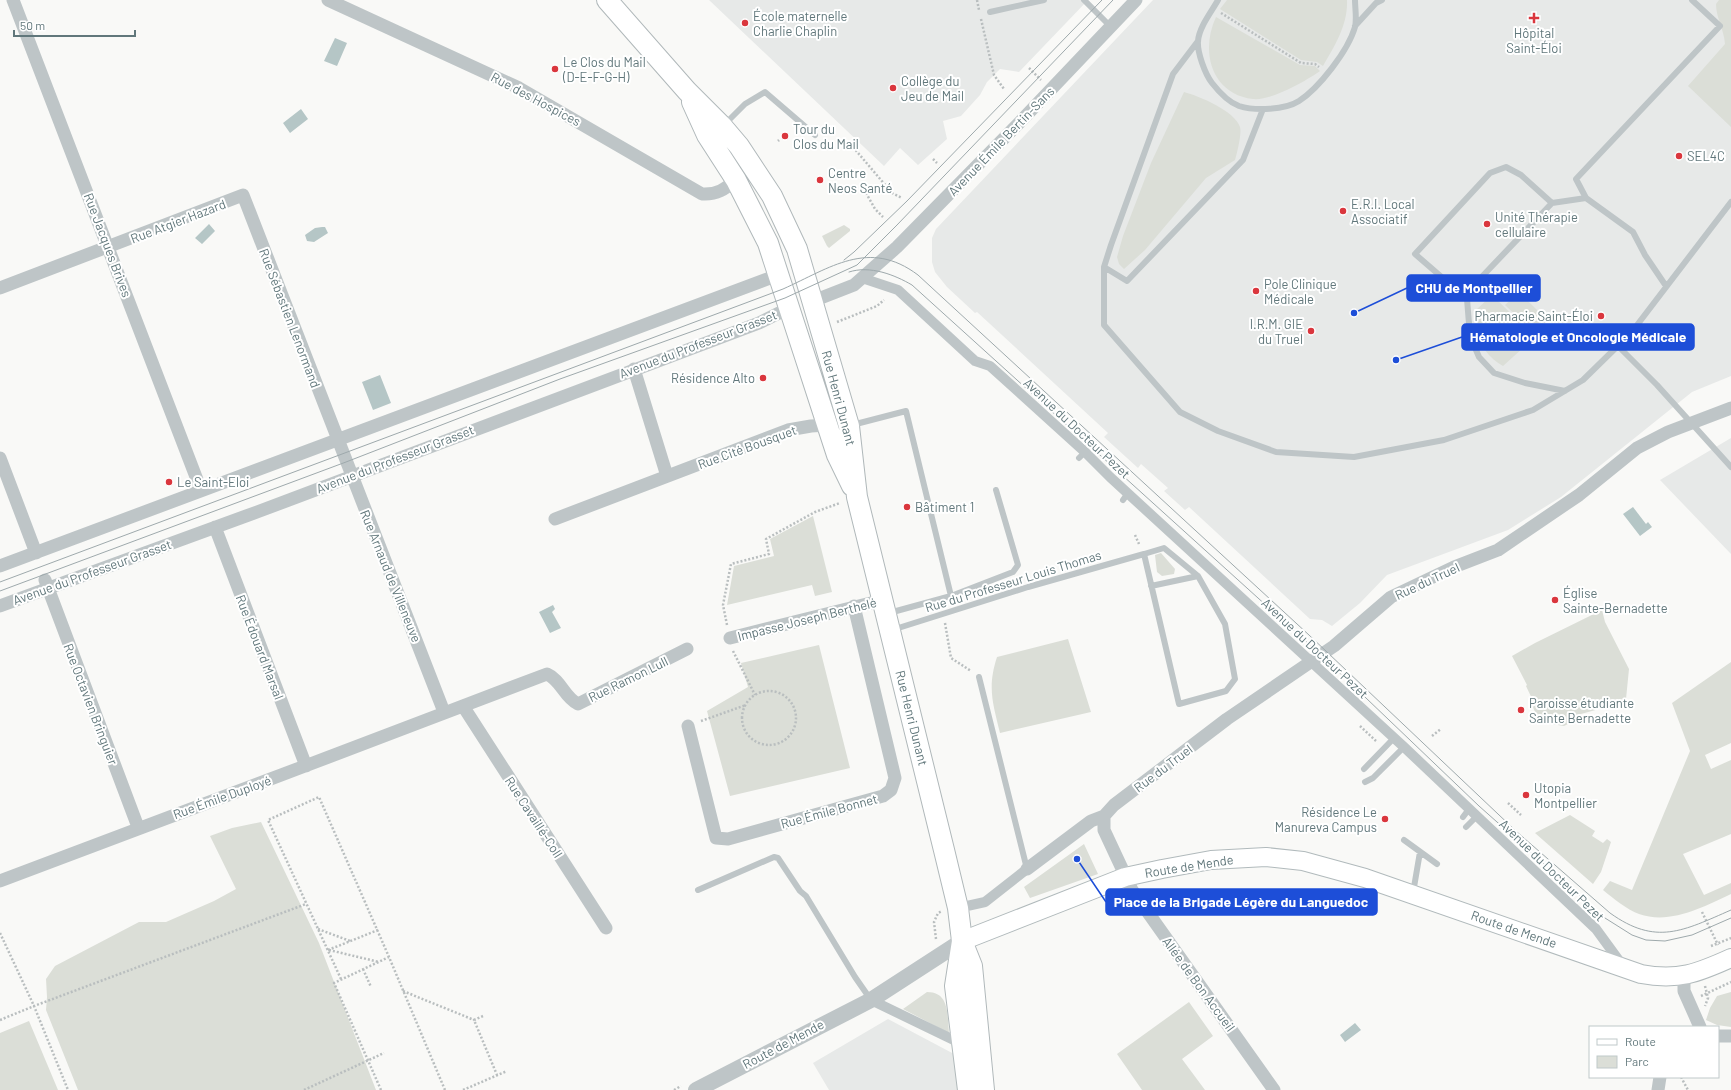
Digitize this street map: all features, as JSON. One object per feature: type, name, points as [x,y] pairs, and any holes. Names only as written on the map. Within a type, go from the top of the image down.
[{"type":"main road","points":[[607,0],[687,91]]},
{"type":"main road","name":"Rue Henri Dunant","points":[[687,91],[707,134],[736,180],[768,243],[837,456],[857,496]]},
{"type":"main road","name":"Rue Henri Dunant","points":[[687,91],[722,126],[756,170],[772,196],[791,236],[813,301],[849,426],[857,496],[958,908],[962,941]]},
{"type":"main road","points":[[736,180],[748,177],[763,197],[777,222],[791,236]]},
{"type":"main road","points":[[778,275],[797,283],[813,301],[789,308]]},
{"type":"main road","name":"Route de Mende","points":[[962,941],[1125,877],[1211,860],[1266,858],[1303,861],[1365,878],[1586,954],[1625,969],[1652,976],[1684,976],[1728,960]]},
{"type":"main road","points":[[962,941],[955,986],[968,1090]]},
{"type":"main road","points":[[962,941],[972,966],[984,1090]]},
{"type":"street","name":"Rue Jacques Brives","points":[[13,0],[109,248],[200,490]]},
{"type":"street","name":"Rue des Hospices","points":[[328,0],[519,88],[702,194],[712,194],[723,191],[736,180]]},
{"type":"street","name":"Avenue Émile Bertin-Sans","points":[[813,301],[846,289],[862,278],[897,247],[1136,0]]},
{"type":"street","name":"Rue Atgier Hazard","points":[[0,288],[109,248],[243,195]]},
{"type":"street","name":"Rue Sébastien Lenormand","points":[[243,195],[338,441]]},
{"type":"street","points":[[0,566],[200,490],[338,441],[568,352],[778,275]]},
{"type":"street","points":[[862,278],[898,290]]},
{"type":"street","name":"Avenue du Docteur Pezet","points":[[898,290],[975,361],[990,366],[1108,480],[1280,632],[1309,662],[1404,747],[1470,814],[1596,929],[1625,969]]},
{"type":"street","name":"Avenue du Professeur Grasset","points":[[0,606],[46,584],[262,511],[634,369],[759,323],[789,308]]},
{"type":"street","points":[[634,369],[667,476]]},
{"type":"street","name":"Rue du Truel","points":[[958,908],[985,902],[1091,821],[1104,816],[1114,805],[1171,761],[1309,662],[1334,646],[1391,598],[1454,567],[1498,550],[1578,495],[1637,448],[1692,422],[1731,408]]},
{"type":"street","name":"Rue Cité Bousquet","points":[[555,519],[788,430],[828,425]]},
{"type":"street","name":"Rue Arnaud de Villeneuve","points":[[338,441],[444,712]]},
{"type":"street","points":[[0,458],[36,553]]},
{"type":"street","name":"Rue Édouard Marsal","points":[[215,527],[306,766]]},
{"type":"street","name":"Rue Octavien Bringuier","points":[[46,584],[138,827]]},
{"type":"street","name":"Impasse Joseph Berthelé","points":[[730,638],[854,606],[886,615]]},
{"type":"street","name":"Rue Émile Bonnet","points":[[688,726],[716,838],[728,839],[883,796],[891,790],[895,778],[854,606]]},
{"type":"street","name":"Rue Ramon Lull","points":[[444,712],[547,674],[554,677],[571,701],[578,704],[687,649]]},
{"type":"street","name":"Rue Cavaillé-Coll","points":[[463,706],[606,928]]},
{"type":"street","name":"Rue Émile Duployé","points":[[0,881],[138,827],[306,766],[444,712]]},
{"type":"street","points":[[1104,816],[1104,830],[1125,877]]},
{"type":"street","name":"Allée de Bon Accueil","points":[[1125,877],[1132,890],[1178,956],[1274,1090]]},
{"type":"street","name":"Route de Mende","points":[[696,1090],[871,1000],[962,941]]},
{"type":"street","points":[[1684,976],[1684,991],[1700,1026]]},
{"type":"street","points":[[871,1000],[962,1044]]},
{"type":"street","points":[[1719,1036],[1731,1036]]},
{"type":"street","points":[[1658,1090],[1660,1078]]},
{"type":"lane","points":[[990,12],[1044,0]]},
{"type":"lane","points":[[1084,0],[1111,26]]},
{"type":"lane","points":[[1218,0],[1198,40],[1173,74],[1104,267],[1104,325],[1180,412],[1218,431],[1276,452],[1354,457],[1444,440],[1533,410],[1583,380],[1631,333],[1730,203]]},
{"type":"lane","points":[[1355,0],[1355,26]]},
{"type":"lane","points":[[1198,40],[1205,74],[1221,95],[1239,106],[1263,109],[1283,108],[1298,101],[1326,74],[1344,52],[1355,26],[1376,3],[1382,0]]},
{"type":"lane","points":[[1666,286],[1633,232],[1586,198],[1576,179],[1720,26],[1692,0]]},
{"type":"lane","points":[[722,126],[745,104],[765,92],[815,135]]},
{"type":"lane","points":[[1104,267],[1127,281],[1244,160],[1263,109]]},
{"type":"lane","points":[[1467,299],[1415,254],[1490,174],[1495,171],[1506,167],[1521,175],[1552,203]]},
{"type":"lane","points":[[1565,391],[1525,383],[1494,373],[1479,357],[1470,336],[1467,299],[1474,285],[1552,203],[1586,198]]},
{"type":"lane","points":[[1618,346],[1692,422],[1731,467]]},
{"type":"lane","points":[[849,426],[906,411],[951,596]]},
{"type":"lane","points":[[886,615],[951,596],[1013,572],[1018,565],[996,490]]},
{"type":"lane","name":"Rue du Professeur Louis Thomas","points":[[886,615],[943,614],[1028,587],[1164,548],[1198,576]]},
{"type":"lane","points":[[1144,554],[1151,586],[1179,704],[1226,691],[1235,679],[1225,624],[1198,576],[1151,586]]},
{"type":"lane","points":[[979,677],[1028,869]]},
{"type":"lane","points":[[1364,769],[1394,738]]},
{"type":"lane","points":[[1365,782],[1373,778],[1404,747]]},
{"type":"lane","points":[[1466,827],[1470,814]]},
{"type":"lane","points":[[1404,840],[1437,864]]},
{"type":"lane","points":[[1413,895],[1420,852]]},
{"type":"lane","points":[[698,890],[774,857],[778,858],[800,891],[806,896],[855,977],[871,1000]]},
{"type":"path","points":[[977,0],[994,75],[1004,89]]},
{"type":"path","points":[[1214,8],[1301,63],[1315,64],[1326,74]]},
{"type":"path","points":[[1029,68],[1041,80]]},
{"type":"path","points":[[853,147],[892,193],[902,198]]},
{"type":"path","points":[[932,159],[937,163]]},
{"type":"path","points":[[866,193],[875,209],[883,217]]},
{"type":"path","points":[[837,322],[877,306],[898,290]]},
{"type":"path","points":[[755,695],[734,656],[723,605],[731,564],[769,554],[766,539],[815,512],[857,496]]},
{"type":"path","points":[[1135,535],[1138,543]]},
{"type":"path","points":[[943,614],[951,658],[979,677]]},
{"type":"path","points":[[773,691],[781,694],[789,699],[794,707],[796,725],[786,740],[778,744],[768,745],[759,743],[746,731],[743,723],[743,713],[746,705],[755,695],[764,692],[773,691]]},
{"type":"path","points":[[688,726],[746,705]]},
{"type":"path","points":[[1432,736],[1441,729]]},
{"type":"path","points":[[341,979],[268,820],[319,797],[378,930],[445,1090]]},
{"type":"path","points":[[1508,803],[1521,815]]},
{"type":"path","points":[[0,1020],[306,904]]},
{"type":"path","points":[[1702,912],[1717,944],[1728,960]]},
{"type":"path","points":[[318,929],[350,941]]},
{"type":"path","points":[[328,950],[378,930]]},
{"type":"path","points":[[0,933],[34,1006],[68,1090]]},
{"type":"path","points":[[1706,949],[1731,938]]},
{"type":"path","points":[[328,950],[379,962]]},
{"type":"path","points":[[381,1090],[334,983],[389,957]]},
{"type":"path","points":[[363,969],[371,987]]},
{"type":"path","points":[[1688,1002],[1731,982]]},
{"type":"path","points":[[403,990],[474,1020],[497,1075]]},
{"type":"path","points":[[474,1020],[483,1016]]},
{"type":"path","points":[[304,1090],[384,1053]]},
{"type":"path","points":[[463,1090],[507,1071]]},
{"type":"path","points":[[1681,1078],[1688,1090]]},
{"type":"shaded area","name":"Collège du Jeu de Mail","points":[[709,0],[1088,0],[1019,72],[1000,69],[987,82],[980,95],[961,116],[943,121],[947,139],[918,165],[900,148],[884,166]]},
{"type":"shaded area","points":[[1153,0],[1731,0],[1731,376],[1692,392],[1561,497],[1508,530],[1387,575],[1360,603],[1332,626],[1322,620],[1310,619],[1189,507],[1185,510],[1164,491],[1168,488],[1141,464],[1138,468],[1104,437],[1108,433],[977,312],[975,313],[947,287],[935,272],[932,262],[932,238],[936,229]]},
{"type":"shaded area","points":[[335,38],[347,43],[337,66],[324,61]]},
{"type":"shaded area","points":[[301,109],[308,119],[290,133],[283,123]]},
{"type":"shaded area","points":[[209,224],[215,231],[202,244],[195,238]]},
{"type":"shaded area","points":[[325,227],[328,233],[314,242],[307,241],[305,235],[315,228]]},
{"type":"shaded area","points":[[380,375],[391,403],[373,410],[362,382]]},
{"type":"shaded area","points":[[1731,438],[1731,554],[1660,480]]},
{"type":"shaded area","points":[[1633,507],[1646,524],[1648,522],[1652,527],[1640,536],[1623,514]]},
{"type":"shaded area","points":[[553,605],[555,609],[552,612],[561,628],[550,633],[539,612]]},
{"type":"shaded area","points":[[888,1019],[954,1054],[958,1090],[829,1090],[813,1063]]},
{"type":"shaded area","points":[[1355,1023],[1361,1030],[1345,1042],[1340,1035]]},
{"type":"green space","points":[[1227,0],[1347,0],[1347,9],[1340,34],[1323,66],[1317,62],[1301,60],[1220,9]]},
{"type":"green space","points":[[1719,0],[1731,0],[1731,127],[1688,86],[1725,44],[1716,9],[1716,4]]},
{"type":"green space","points":[[1216,17],[1300,65],[1315,66],[1320,71],[1297,85],[1278,94],[1260,99],[1253,99],[1239,95],[1227,89],[1219,80],[1213,69],[1210,57],[1209,43],[1211,30]]},
{"type":"green space","points":[[1184,92],[1216,105],[1237,121],[1240,127],[1240,134],[1235,160],[1206,178],[1145,250],[1124,269],[1119,264],[1117,257],[1123,236],[1151,163]]},
{"type":"green space","points":[[844,225],[850,229],[850,231],[829,248],[822,236]]},
{"type":"green space","points":[[1519,292],[1547,320],[1534,333],[1505,305]]},
{"type":"green space","points":[[1492,295],[1535,337],[1503,366],[1485,350],[1475,329],[1476,310]]},
{"type":"green space","points":[[813,516],[832,592],[815,596],[812,585],[727,605],[734,566],[774,556],[770,539]]},
{"type":"green space","points":[[1161,553],[1175,569],[1174,574],[1162,576],[1157,572],[1155,555]]},
{"type":"green space","points":[[1602,610],[1605,622],[1629,669],[1626,699],[1610,706],[1581,714],[1583,721],[1578,723],[1576,720],[1564,726],[1539,722],[1533,707],[1535,705],[1526,686],[1527,685],[1512,656]]},
{"type":"green space","points":[[1068,639],[1091,712],[1000,733],[992,695],[992,678],[997,657]]},
{"type":"green space","points":[[819,645],[850,768],[730,796],[707,711],[748,687],[741,663]]},
{"type":"green space","points":[[1731,662],[1731,743],[1705,755],[1711,769],[1731,760],[1731,834],[1683,854],[1704,895],[1731,883],[1731,894],[1698,909],[1674,916],[1651,917],[1639,914],[1625,907],[1603,890],[1610,881],[1632,890],[1690,751],[1672,703]]},
{"type":"green space","points":[[1570,815],[1595,831],[1592,836],[1603,843],[1607,839],[1611,842],[1601,872],[1593,884],[1535,833]]},
{"type":"green space","points":[[261,822],[319,943],[376,1090],[78,1090],[46,1010],[46,979],[55,966],[139,922],[166,922],[214,901],[236,889],[210,836],[232,828]]},
{"type":"green space","points":[[1084,844],[1098,874],[1030,898],[1024,887]]},
{"type":"green space","points":[[927,992],[934,993],[944,1000],[949,1033],[903,1009]]},
{"type":"green space","points":[[1731,992],[1731,1027],[1717,1025],[1706,1020],[1710,1008],[1717,996]]},
{"type":"green space","points":[[1189,1002],[1213,1036],[1182,1059],[1205,1090],[1142,1090],[1117,1054]]},
{"type":"green space","points":[[29,1021],[58,1090],[0,1090],[0,1033]]},
{"type":"tram line","points":[[844,260],[907,201],[1102,0]]},
{"type":"tram line","points":[[0,591],[346,462],[560,379],[785,298],[857,265],[1113,0]]},
{"type":"tram line","points":[[0,582],[783,289],[833,266],[850,260],[866,258],[883,259],[900,264],[918,275],[1309,635],[1517,832],[1610,913],[1626,923],[1642,929],[1656,932],[1670,932],[1698,924],[1731,910]]},
{"type":"tram line","points":[[849,272],[857,270],[874,270],[898,278],[912,285],[1321,655],[1479,806],[1605,918],[1632,935],[1646,940],[1665,941],[1692,935],[1731,918]]},
{"type":"place","name":"Hôpital Saint-Éloi","points":[[1534,18]]},
{"type":"place","name":"École maternelle Charlie Chaplin","points":[[745,23]]},
{"type":"place","name":"Le Clos du Mail (D-E-F-G-H)","points":[[555,69]]},
{"type":"place","name":"Collège du Jeu de Mail","points":[[893,88]]},
{"type":"place","name":"Tour du Clos du Mail","points":[[785,136]]},
{"type":"place","name":"SEL4C","points":[[1679,156]]},
{"type":"place","name":"Centre Neos Santé","points":[[820,180]]},
{"type":"place","name":"E.R.I. Local Associatif","points":[[1343,211]]},
{"type":"place","name":"Unité Thérapie cellulaire","points":[[1487,224]]},
{"type":"place","name":"Pole Clinique Médicale","points":[[1256,291]]},
{"type":"place","name":"CHU de Montpellier","points":[[1354,313]]},
{"type":"place","name":"Pharmacie Saint-Éloi","points":[[1601,316]]},
{"type":"place","name":"I.R.M. GIE du Truel","points":[[1311,331]]},
{"type":"place","name":"Hématologie et Oncologie Médicale","points":[[1396,360]]},
{"type":"place","name":"Résidence Alto","points":[[763,378]]},
{"type":"place","name":"Le Saint-Eloi","points":[[169,482]]},
{"type":"place","name":"Bâtiment 1","points":[[907,507]]},
{"type":"place","name":"Église Sainte-Bernadette","points":[[1555,600]]},
{"type":"place","name":"Paroisse étudiante Sainte Bernadette","points":[[1521,710]]},
{"type":"place","name":"Utopia Montpellier","points":[[1526,795]]},
{"type":"place","name":"Résidence Le Manureva Campus","points":[[1385,819]]},
{"type":"place","name":"Place de la Brigade Légère du Languedoc","points":[[1077,859]]}]
